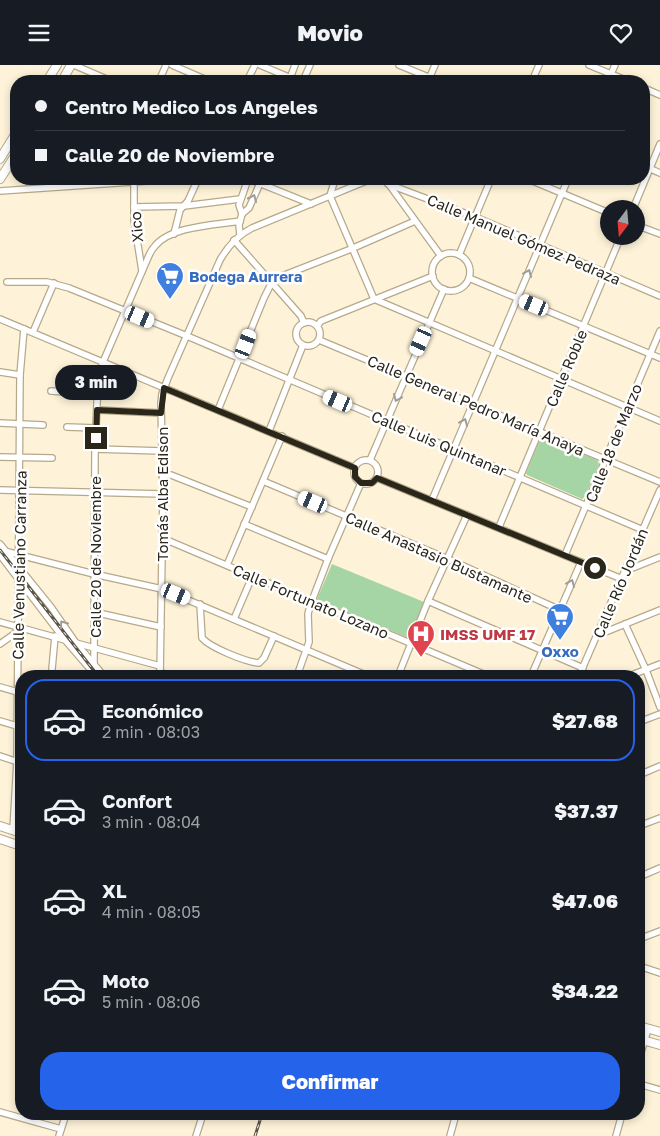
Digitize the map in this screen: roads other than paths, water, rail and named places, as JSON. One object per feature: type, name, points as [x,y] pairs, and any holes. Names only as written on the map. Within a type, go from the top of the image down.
[{"type":"main road","points":[[0,159],[10,143]]},
{"type":"main road","points":[[0,179],[10,163]]},
{"type":"main road","points":[[0,826],[15,830]]},
{"type":"main road","points":[[0,839],[15,844]]},
{"type":"main road","points":[[645,1028],[660,1033]]},
{"type":"main road","points":[[645,1041],[660,1045]]},
{"type":"street","points":[[72,65],[96,75]]},
{"type":"street","points":[[172,65],[195,75]]},
{"type":"street","points":[[260,65],[281,75]]},
{"type":"street","points":[[399,65],[420,75]]},
{"type":"street","points":[[589,65],[611,74],[615,65]]},
{"type":"street","points":[[650,162],[660,144]]},
{"type":"street","points":[[0,191],[69,185]]},
{"type":"street","name":"Xico","points":[[134,185],[136,239],[142,271]]},
{"type":"street","points":[[195,185],[188,201],[180,210],[174,234],[241,218],[249,208],[259,185]]},
{"type":"street","points":[[240,235],[240,199],[246,185]]},
{"type":"street","points":[[270,185],[311,204]]},
{"type":"street","points":[[333,185],[330,196],[351,249],[374,299],[660,421]]},
{"type":"street","name":"Tomás Alba Edison","points":[[160,670],[163,494],[161,413],[164,388],[220,261],[234,240],[252,228],[357,185]]},
{"type":"street","points":[[389,185],[441,256]]},
{"type":"street","name":"Calle Manuel Gómez Pedraza","points":[[396,185],[660,296]]},
{"type":"street","points":[[459,255],[488,185]]},
{"type":"street","points":[[543,185],[600,209]]},
{"type":"street","points":[[432,500],[565,185]]},
{"type":"street","points":[[636,200],[641,185]]},
{"type":"street","points":[[134,207],[184,205],[240,199]]},
{"type":"street","points":[[218,410],[272,282],[288,273],[351,249],[415,221]]},
{"type":"street","points":[[645,229],[660,235]]},
{"type":"street","name":"Calle 20 de Noviembre","points":[[94,664],[96,428],[99,374],[124,310],[155,245],[174,234]]},
{"type":"street","points":[[234,240],[301,316],[304,323]]},
{"type":"street","name":"Calle Roble","points":[[499,527],[617,245]]},
{"type":"street","points":[[450,253],[459,255],[467,262],[470,273],[469,278],[466,283],[456,290],[444,289],[437,284],[433,276],[434,265],[441,256],[450,253]]},
{"type":"street","points":[[317,326],[322,321],[433,276]]},
{"type":"street","points":[[469,278],[660,358]]},
{"type":"street","name":"Calle Luis Quintanar","points":[[7,283],[39,281],[54,283],[124,310],[643,530]]},
{"type":"street","points":[[33,332],[54,283]]},
{"type":"street","points":[[370,460],[444,289]]},
{"type":"street","points":[[0,319],[355,468]]},
{"type":"street","points":[[311,322],[317,326],[320,333],[318,340],[310,346],[303,345],[297,339],[298,327],[304,323],[311,322]]},
{"type":"street","name":"Calle Venustiano Carranza","points":[[18,670],[17,629],[20,375],[24,329]]},
{"type":"street","name":"Calle 18 de Marzo","points":[[565,555],[660,331]]},
{"type":"street","name":"Calle General Pedro María Anaya","points":[[318,340],[660,482]]},
{"type":"street","points":[[269,431],[303,345]]},
{"type":"street","points":[[0,372],[20,375]]},
{"type":"street","points":[[51,391],[98,394]]},
{"type":"street","points":[[97,410],[161,413]]},
{"type":"street","points":[[0,423],[44,425]]},
{"type":"street","points":[[67,427],[96,428]]},
{"type":"street","points":[[227,565],[282,436]]},
{"type":"street","points":[[96,449],[162,451]]},
{"type":"street","points":[[0,457],[52,458]]},
{"type":"street","points":[[370,460],[377,466],[379,472],[377,478],[372,483],[361,483],[355,477],[355,468],[362,461],[370,460]]},
{"type":"street","points":[[162,475],[172,475],[252,507]]},
{"type":"street","points":[[377,478],[622,579]]},
{"type":"street","name":"Calle Anastasio Bustamante","points":[[262,481],[448,559],[560,610]]},
{"type":"street","points":[[299,670],[310,642],[308,614],[312,600],[361,483]]},
{"type":"street","name":"Calle Río Jordán","points":[[583,669],[660,490]]},
{"type":"street","points":[[0,491],[163,494]]},
{"type":"street","points":[[652,508],[660,505]]},
{"type":"street","points":[[400,670],[428,601],[467,515]]},
{"type":"street","points":[[244,524],[328,559]]},
{"type":"street","name":"Calle Fortunato Lozano","points":[[162,538],[474,670]]},
{"type":"street","points":[[0,544],[2,552],[18,577],[90,670]]},
{"type":"street","points":[[2,552],[19,554],[94,574],[162,589],[353,670]]},
{"type":"street","points":[[2,552],[18,567],[99,670]]},
{"type":"street","points":[[625,571],[660,557]]},
{"type":"street","points":[[534,670],[580,562]]},
{"type":"street","points":[[234,619],[252,577]]},
{"type":"street","points":[[428,601],[583,669]]},
{"type":"street","points":[[200,604],[202,638],[209,644],[224,651],[259,663],[262,662],[267,654],[274,637]]},
{"type":"street","points":[[598,635],[660,609]]},
{"type":"street","points":[[94,612],[161,627]]},
{"type":"street","points":[[0,622],[17,629],[65,640]]},
{"type":"street","points":[[625,624],[660,707]]},
{"type":"street","points":[[0,644],[17,629]]},
{"type":"street","points":[[52,669],[54,636]]},
{"type":"street","points":[[76,643],[157,670]]},
{"type":"street","points":[[646,670],[660,664]]},
{"type":"street","points":[[0,687],[15,691]]},
{"type":"street","points":[[645,720],[660,714]]},
{"type":"street","points":[[0,721],[15,725]]},
{"type":"street","points":[[0,756],[15,761]]},
{"type":"street","points":[[645,772],[660,766]]},
{"type":"street","points":[[645,824],[660,818]]},
{"type":"street","points":[[645,874],[660,867]]},
{"type":"street","points":[[645,937],[660,931]]},
{"type":"street","points":[[645,968],[660,973]]},
{"type":"street","points":[[645,1034],[648,1029]]},
{"type":"street","points":[[645,1086],[660,1090]]},
{"type":"street","points":[[0,1111],[15,1116]]},
{"type":"street","points":[[25,1120],[60,1133],[64,1120]]},
{"type":"street","points":[[196,1136],[201,1120]]},
{"type":"street","points":[[450,1136],[454,1120]]},
{"type":"street","points":[[616,1136],[620,1120]]},
{"type":"railway","points":[[0,550],[93,670]]},
{"type":"railway","points":[[255,1136],[260,1120]]},
{"type":"place","name":"Bodega Aurrera","points":[[170,300]]},
{"type":"place","name":"Oxxo","points":[[560,641]]},
{"type":"place","name":"IMSS UMF 17","points":[[421,658]]}]
